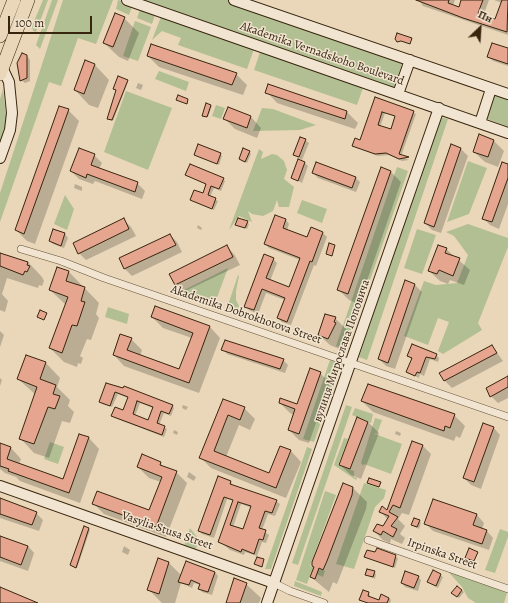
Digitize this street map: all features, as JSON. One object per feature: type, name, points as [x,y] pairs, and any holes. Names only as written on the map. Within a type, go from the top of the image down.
[{"type":"highway","points":[[0,36],[14,0]]},
{"type":"highway","points":[[1,70],[28,0]]},
{"type":"street","name":"Akademika Vernadskoho Boulevard","points":[[127,0],[508,133]]},
{"type":"street","name":"Akademika Vernadskoho Boulevard","points":[[234,0],[508,94]]},
{"type":"street","points":[[398,94],[410,60]]},
{"type":"street","points":[[0,158],[10,130],[12,113],[8,82],[1,70]]},
{"type":"street","points":[[480,123],[491,89]]},
{"type":"street","name":"вулиця Мирослава Поповича","points":[[267,603],[352,363],[439,108]]},
{"type":"street","name":"Akademika Dobrokhotova Street","points":[[21,249],[61,261],[104,278],[508,417]]},
{"type":"street","name":"Vasylia Stusa Street","points":[[0,486],[274,583],[290,591],[324,603]]},
{"type":"street","name":"Irpinska Street","points":[[368,540],[508,589]]},
{"type":"green space","points":[[43,0],[48,0],[36,32],[33,31],[32,26]]},
{"type":"green space","points":[[52,0],[58,0],[40,49],[36,45]]},
{"type":"green space","points":[[63,0],[113,0],[96,44],[78,38],[61,86],[49,82],[0,222],[0,193]]},
{"type":"green space","points":[[118,0],[133,4],[129,15],[116,9]]},
{"type":"green space","points":[[138,0],[228,0],[403,61],[394,88]]},
{"type":"green space","points":[[141,7],[156,12],[152,24],[137,18]]},
{"type":"green space","points":[[162,14],[255,46],[247,69],[178,45],[181,38],[162,31],[152,40]]},
{"type":"green space","points":[[135,21],[151,27],[138,61],[123,56]]},
{"type":"green space","points":[[261,49],[364,85],[357,105],[254,70]]},
{"type":"green space","points":[[159,71],[189,82],[186,91],[155,79]]},
{"type":"green space","points":[[3,89],[7,124],[0,148],[0,99]]},
{"type":"green space","points":[[126,91],[172,108],[148,170],[104,152]]},
{"type":"green space","points":[[494,92],[508,97],[508,127],[485,118]]},
{"type":"green space","points":[[216,105],[225,108],[221,119],[212,116]]},
{"type":"green space","points":[[262,108],[273,109],[316,125],[300,130],[253,131]]},
{"type":"green space","points":[[439,117],[448,119],[367,360],[359,357]]},
{"type":"green space","points":[[259,149],[263,152],[261,159],[272,154],[277,155],[284,161],[287,170],[284,179],[294,187],[289,207],[279,207],[277,200],[273,211],[263,216],[252,214],[248,211],[252,222],[239,216],[229,230]]},
{"type":"green space","points":[[468,161],[487,168],[469,214],[447,222]]},
{"type":"green space","points":[[397,167],[408,171],[346,349],[336,346]]},
{"type":"green space","points":[[65,195],[74,209],[67,230],[54,224]]},
{"type":"green space","points":[[302,200],[327,209],[322,223],[297,213]]},
{"type":"green space","points":[[468,224],[508,238],[508,247],[478,323],[482,330],[443,354],[438,351],[449,322],[438,318],[428,345],[404,336],[424,281],[436,285],[457,283],[468,255],[454,236],[446,232]]},
{"type":"green space","points":[[417,229],[436,235],[422,274],[404,268]]},
{"type":"green space","points":[[228,268],[215,303],[182,291]]},
{"type":"green space","points":[[238,275],[236,300],[239,306],[237,312],[227,308]]},
{"type":"green space","points":[[108,307],[129,314],[127,324],[105,317]]},
{"type":"green space","points":[[330,360],[341,364],[314,442],[303,439]]},
{"type":"green space","points":[[346,405],[352,407],[298,565],[292,563]]},
{"type":"green space","points":[[355,408],[373,414],[371,423],[352,415]]},
{"type":"green space","points":[[375,418],[382,420],[377,434],[375,433],[372,442],[375,434],[402,444],[391,474],[364,464],[363,466],[361,463]]},
{"type":"green space","points":[[344,438],[348,439],[338,465],[354,471],[354,477],[357,478],[356,480],[334,465]]},
{"type":"green space","points":[[50,442],[64,447],[58,464],[44,459]]},
{"type":"green space","points":[[307,447],[312,449],[271,569],[265,569]]},
{"type":"green space","points":[[364,483],[386,490],[384,498],[375,507],[354,569],[336,564]]},
{"type":"green space","points":[[325,491],[336,495],[310,566],[325,571],[323,577],[311,572],[307,584],[296,580]]},
{"type":"green space","points":[[190,528],[202,543],[198,542],[195,552],[184,546]]},
{"type":"green space","points":[[500,529],[508,532],[508,537],[495,573],[485,570]]},
{"type":"green space","points":[[443,566],[507,593],[504,603],[476,603],[468,598],[462,587]]},
{"type":"green space","points":[[295,581],[322,592],[321,596],[294,586]]},
{"type":"building","points":[[416,0],[449,0],[448,3],[459,7],[461,0],[483,0],[478,13],[495,19],[502,0],[508,0],[507,32],[463,18]]},
{"type":"building","points":[[115,13],[125,17],[113,47],[103,43]]},
{"type":"building","points":[[397,33],[412,38],[410,44],[401,41],[397,42],[395,39]]},
{"type":"building","points":[[492,43],[508,48],[508,64],[487,57]]},
{"type":"building","points":[[151,44],[237,73],[232,85],[147,56]]},
{"type":"building","points":[[22,53],[27,55],[27,78],[20,81],[17,63]]},
{"type":"building","points":[[85,60],[95,64],[84,94],[74,90]]},
{"type":"building","points":[[118,76],[128,80],[112,120],[107,119],[116,90],[113,89]]},
{"type":"building","points":[[268,84],[347,111],[345,119],[265,93]]},
{"type":"building","points":[[178,95],[188,99],[187,104],[176,100]]},
{"type":"building","points":[[375,97],[414,111],[399,154],[409,157],[399,159],[386,153],[375,154],[352,146],[355,138],[360,140]],"holes":[[[382,112],[395,116],[391,129],[378,125]]]},
{"type":"building","points":[[206,103],[211,105],[207,117],[202,116]]},
{"type":"building","points":[[59,106],[69,109],[24,234],[15,230]]},
{"type":"building","points":[[228,107],[251,116],[247,128],[223,119]]},
{"type":"building","points":[[479,134],[494,140],[488,157],[473,152]]},
{"type":"building","points":[[300,137],[306,139],[299,157],[293,155]]},
{"type":"building","points":[[198,144],[221,153],[217,164],[194,155]]},
{"type":"building","points":[[451,144],[461,148],[434,227],[424,223]]},
{"type":"building","points":[[79,148],[95,154],[91,165],[138,182],[135,192],[87,174],[86,178],[70,171]]},
{"type":"building","points":[[243,148],[250,151],[245,162],[239,159]]},
{"type":"building","points":[[298,159],[305,162],[298,181],[291,178]]},
{"type":"building","points":[[316,162],[356,177],[352,188],[312,173]]},
{"type":"building","points":[[502,162],[508,164],[508,178],[492,222],[482,219]]},
{"type":"building","points":[[190,164],[224,178],[219,189],[211,186],[208,195],[216,198],[212,209],[190,200],[194,190],[203,193],[206,184],[185,175]]},
{"type":"building","points":[[381,167],[391,171],[348,294],[337,290]]},
{"type":"building","points":[[275,215],[286,219],[283,228],[307,237],[311,227],[323,232],[312,262],[310,261],[287,322],[277,318],[285,298],[262,289],[254,310],[244,307],[264,254],[274,258],[266,278],[289,287],[300,258],[264,244]]},
{"type":"building","points":[[124,218],[129,229],[78,254],[73,243]]},
{"type":"building","points":[[238,218],[248,221],[245,228],[235,225]]},
{"type":"building","points":[[53,229],[65,233],[61,246],[49,241]]},
{"type":"building","points":[[170,234],[176,245],[124,269],[119,258]]},
{"type":"building","points":[[329,243],[335,245],[332,256],[326,254]]},
{"type":"building","points":[[227,245],[233,257],[175,285],[169,274]]},
{"type":"building","points":[[438,245],[447,248],[445,253],[460,258],[453,276],[439,270],[437,274],[428,271]]},
{"type":"building","points":[[0,253],[28,262],[27,265],[30,266],[27,272],[25,271],[23,275],[0,266]]},
{"type":"building","points":[[57,267],[69,271],[66,281],[85,287],[81,301],[85,302],[77,326],[72,325],[62,353],[49,348],[68,297],[49,290]]},
{"type":"building","points":[[405,280],[415,284],[388,363],[378,359]]},
{"type":"building","points":[[155,306],[210,326],[189,383],[113,355],[120,334],[132,338],[127,350],[179,369],[193,333],[151,317]]},
{"type":"building","points":[[40,310],[47,313],[44,320],[37,317]]},
{"type":"building","points":[[325,314],[336,317],[334,322],[336,323],[328,339],[318,335]]},
{"type":"building","points":[[225,340],[284,359],[280,369],[221,350]]},
{"type":"building","points":[[412,344],[437,354],[435,359],[426,357],[420,373],[417,372],[415,376],[406,372],[412,358],[407,356]]},
{"type":"building","points":[[492,345],[497,353],[444,381],[439,373]]},
{"type":"building","points":[[26,355],[46,362],[40,379],[56,385],[53,394],[60,396],[55,409],[48,407],[34,444],[19,439],[37,387],[17,379]]},
{"type":"building","points":[[310,368],[321,372],[299,434],[288,430],[295,409],[279,403],[280,398],[297,404]]},
{"type":"building","points":[[508,376],[508,387],[490,397],[486,388]]},
{"type":"building","points":[[106,383],[123,388],[124,386],[173,405],[169,414],[161,411],[157,423],[165,426],[162,435],[111,416],[115,407],[123,410],[128,397],[115,392],[110,406],[99,402]],"holes":[[[137,401],[153,407],[148,420],[133,414]]]},
{"type":"building","points":[[368,384],[455,414],[450,428],[445,426],[444,431],[361,401]]},
{"type":"building","points":[[223,399],[245,407],[240,420],[228,415],[214,451],[269,473],[280,446],[291,450],[276,488],[199,458]]},
{"type":"building","points":[[357,417],[368,422],[350,469],[339,465]]},
{"type":"building","points":[[483,423],[494,427],[474,482],[463,478]]},
{"type":"building","points":[[79,434],[89,437],[69,493],[8,471],[9,469],[0,466],[0,443],[11,447],[7,459],[63,479]]},
{"type":"building","points":[[412,441],[423,445],[400,508],[393,505],[389,512],[398,517],[391,526],[397,529],[393,537],[383,531],[381,535],[373,531],[377,524],[383,526],[389,516],[379,512],[382,506],[387,510]]},
{"type":"building","points":[[142,454],[161,462],[160,465],[177,471],[156,527],[92,504],[97,491],[149,510],[162,477],[137,467]]},
{"type":"building","points":[[218,476],[231,481],[230,484],[277,500],[272,513],[265,511],[259,528],[266,530],[263,540],[259,539],[254,554],[242,549],[241,552],[218,542],[233,500],[224,497],[210,535],[198,531]],"holes":[[[238,502],[251,506],[243,529],[230,525]]]},
{"type":"building","points":[[369,478],[381,482],[379,487],[367,483]]},
{"type":"building","points":[[343,483],[353,487],[352,495],[327,561],[323,570],[319,568],[315,579],[310,577],[314,567],[312,566],[312,562]]},
{"type":"building","points":[[0,498],[37,512],[32,525],[0,514]]},
{"type":"building","points":[[433,499],[477,514],[473,525],[487,530],[482,544],[424,524]]},
{"type":"building","points":[[414,518],[420,520],[417,527],[411,525]]},
{"type":"building","points":[[84,526],[89,528],[76,568],[70,565]]},
{"type":"building","points":[[0,536],[28,546],[21,565],[0,557]]},
{"type":"building","points":[[377,548],[396,555],[393,567],[364,557],[367,550],[375,552]]},
{"type":"building","points":[[469,548],[478,552],[474,561],[465,558]]},
{"type":"building","points":[[257,557],[264,559],[262,567],[254,564]]},
{"type":"building","points":[[158,558],[169,562],[159,594],[147,590]]},
{"type":"building","points":[[186,561],[215,572],[208,592],[198,589],[200,584],[191,580],[189,585],[178,582]]},
{"type":"building","points":[[367,569],[375,571],[373,577],[365,575]]},
{"type":"building","points":[[433,570],[441,574],[436,586],[427,582]]},
{"type":"building","points":[[405,571],[419,576],[414,588],[401,583]]},
{"type":"building","points":[[234,578],[247,583],[240,603],[226,603]]},
{"type":"building","points":[[457,586],[462,590],[457,597],[451,593]]},
{"type":"building","points":[[0,587],[38,603],[0,603]]},
{"type":"building","points":[[363,590],[369,592],[368,596],[379,600],[381,594],[389,598],[387,603],[368,603],[359,600]]}]
